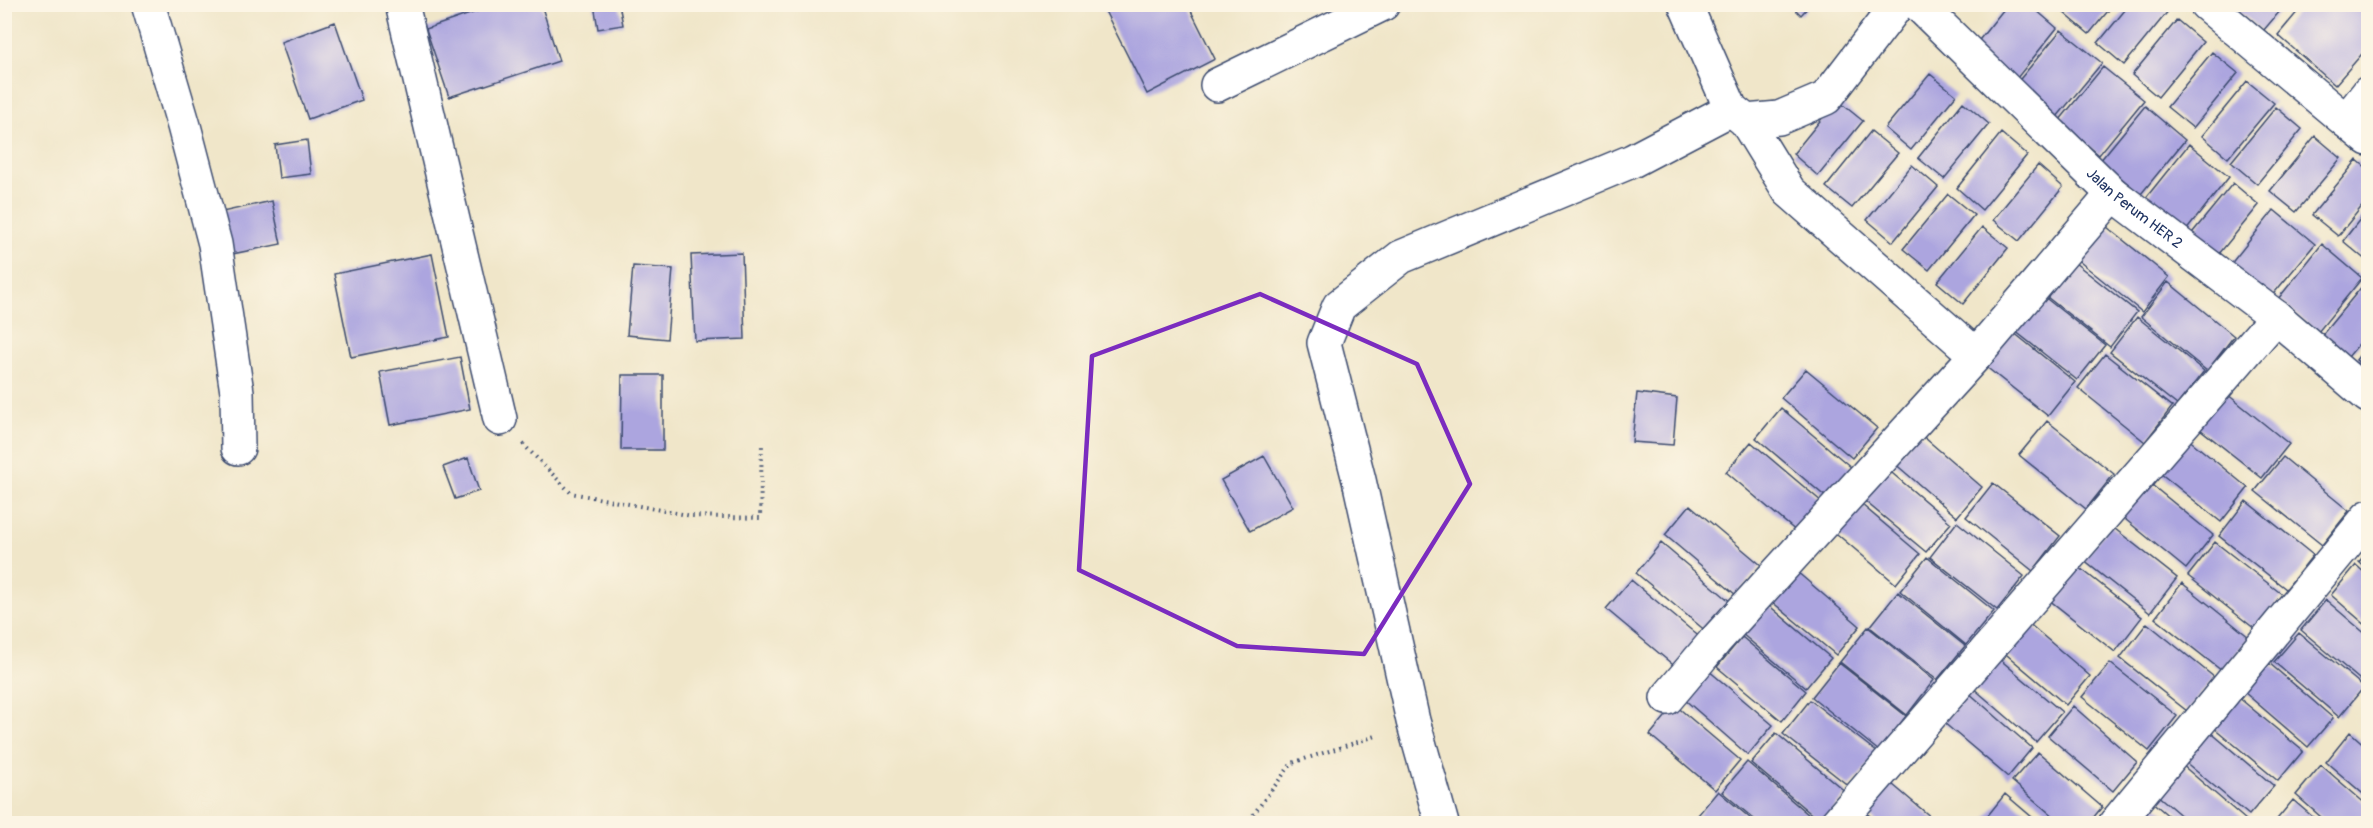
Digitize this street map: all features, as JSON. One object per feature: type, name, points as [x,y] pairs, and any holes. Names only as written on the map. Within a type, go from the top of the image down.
[{"type":"street","points":[[148,4],[184,126],[215,244],[237,392],[238,448]]},
{"type":"street","points":[[402,4],[500,419]]},
{"type":"street","points":[[1217,85],[1383,4]]},
{"type":"street","points":[[1685,4],[1738,115],[1790,191],[1976,355]]},
{"type":"street","points":[[1442,824],[1413,721],[1359,480],[1324,343],[1340,306],[1401,257],[1738,115],[1779,118],[1826,98],[1898,4]]},
{"type":"street","name":"Jalan Perum HER 2","points":[[1918,4],[2113,194],[2276,317],[2368,396]]},
{"type":"street","points":[[2206,4],[2357,130],[2368,93]]},
{"type":"street","points":[[1667,698],[1715,641],[1976,355],[2113,194]]},
{"type":"street","points":[[1836,824],[2276,317]]},
{"type":"street","points":[[2115,824],[2368,517]]},
{"type":"path","points":[[500,419],[571,493],[692,516],[760,518],[762,444]]},
{"type":"path","points":[[1246,824],[1292,763],[1365,740],[1413,721]]},
{"type":"highlighted area","points":[[1260,294],[1417,364],[1470,484],[1364,654],[1237,646],[1079,570],[1092,356]]},
{"type":"building","points":[[499,4],[541,4],[559,61],[449,97],[426,29]]},
{"type":"building","points":[[594,4],[619,4],[623,25],[598,29]]},
{"type":"building","points":[[1790,4],[1811,4],[1801,15]]},
{"type":"building","points":[[2008,4],[2029,4],[2057,28],[2013,83],[1972,49]]},
{"type":"building","points":[[2130,4],[2163,4],[2169,10],[2124,65],[2098,43]]},
{"type":"building","points":[[2230,4],[2286,4],[2263,31]]},
{"type":"building","points":[[2304,4],[2355,4],[2368,16],[2368,47],[2335,85],[2278,35]]},
{"type":"building","points":[[1102,5],[1188,5],[1215,59],[1147,94]]},
{"type":"building","points":[[2070,5],[2113,5],[2089,34],[2063,12]]},
{"type":"building","points":[[2177,20],[2203,42],[2158,97],[2132,75]]},
{"type":"building","points":[[335,22],[362,100],[308,119],[281,42]]},
{"type":"building","points":[[2061,30],[2102,63],[2056,118],[2016,84]]},
{"type":"building","points":[[2212,52],[2238,73],[2193,128],[2167,107]]},
{"type":"building","points":[[2103,67],[2144,100],[2099,155],[2059,121]]},
{"type":"building","points":[[1930,74],[1956,95],[1911,150],[1885,128]]},
{"type":"building","points":[[2247,81],[2274,103],[2228,158],[2202,136]]},
{"type":"building","points":[[1837,100],[1863,121],[1818,176],[1793,154]]},
{"type":"building","points":[[1963,102],[1989,124],[1944,179],[1918,158]]},
{"type":"building","points":[[2145,106],[2185,140],[2141,194],[2100,161]]},
{"type":"building","points":[[2276,107],[2302,129],[2257,184],[2231,162]]},
{"type":"building","points":[[1871,131],[1898,153],[1852,208],[1826,187]]},
{"type":"building","points":[[2001,133],[2027,155],[1982,210],[1957,188]]},
{"type":"building","points":[[2315,136],[2341,158],[2296,212],[2270,191]]},
{"type":"building","points":[[307,140],[311,174],[279,178],[275,145]]},
{"type":"building","points":[[2189,144],[2229,177],[2185,232],[2145,199]]},
{"type":"building","points":[[2357,160],[2368,169],[2368,199],[2338,236],[2312,215]]},
{"type":"building","points":[[1912,165],[1938,187],[1893,242],[1867,220]]},
{"type":"building","points":[[2038,165],[2063,187],[2019,241],[1993,220]]},
{"type":"building","points":[[2233,183],[2259,205],[2214,260],[2188,238]]},
{"type":"building","points":[[1948,194],[1974,215],[1929,270],[1903,249]]},
{"type":"building","points":[[272,201],[281,244],[232,254],[222,212]]},
{"type":"building","points":[[2368,209],[2368,262],[2343,241]]},
{"type":"building","points":[[2274,210],[2315,244],[2270,298],[2230,265]]},
{"type":"building","points":[[2102,223],[2169,277],[2142,312],[2075,258]]},
{"type":"building","points":[[1982,227],[2008,248],[1963,304],[1937,282]]},
{"type":"building","points":[[2322,244],[2362,278],[2318,332],[2278,299]]},
{"type":"building","points":[[742,253],[745,339],[695,341],[691,255]]},
{"type":"building","points":[[432,254],[449,337],[351,357],[334,274]]},
{"type":"building","points":[[2070,259],[2137,312],[2110,347],[2042,293]]},
{"type":"building","points":[[633,266],[673,269],[667,339],[627,335]]},
{"type":"building","points":[[2368,279],[2368,333],[2348,357],[2322,335]]},
{"type":"building","points":[[2168,282],[2234,336],[2207,371],[2141,317]]},
{"type":"building","points":[[2038,292],[2105,345],[2077,380],[2010,327]]},
{"type":"building","points":[[2137,317],[2204,371],[2177,405],[2110,352]]},
{"type":"building","points":[[2008,328],[2075,382],[2048,416],[1980,362]]},
{"type":"building","points":[[2368,344],[2368,370],[2356,360]]},
{"type":"building","points":[[2105,354],[2172,407],[2145,442],[2078,388]]},
{"type":"building","points":[[460,357],[470,409],[390,425],[380,372]]},
{"type":"building","points":[[1806,369],[1877,428],[1852,458],[1781,398]]},
{"type":"building","points":[[622,375],[663,375],[663,450],[621,450]]},
{"type":"building","points":[[2222,390],[2289,444],[2262,478],[2195,425]]},
{"type":"building","points":[[1637,393],[1677,398],[1673,445],[1632,442]]},
{"type":"building","points":[[1781,408],[1852,468],[1827,498],[1756,438]]},
{"type":"building","points":[[2047,421],[2114,474],[2086,509],[2019,455]]},
{"type":"building","points":[[1918,432],[1982,487],[1957,517],[1893,462]]},
{"type":"building","points":[[2182,434],[2248,488],[2221,522],[2155,469]]},
{"type":"building","points":[[1751,442],[1822,502],[1797,532],[1726,472]]},
{"type":"building","points":[[1264,456],[1293,507],[1250,531],[1221,480]]},
{"type":"building","points":[[2283,457],[2349,511],[2322,545],[2255,491]]},
{"type":"building","points":[[468,458],[479,491],[455,499],[443,467]]},
{"type":"building","points":[[1886,468],[1951,523],[1926,552],[1861,498]]},
{"type":"building","points":[[2147,481],[2213,535],[2186,569],[2120,515]]},
{"type":"building","points":[[1993,483],[2060,536],[2033,571],[1966,517]]},
{"type":"building","points":[[1855,499],[1920,554],[1896,584],[1831,529]]},
{"type":"building","points":[[2246,501],[2313,555],[2286,589],[2219,536]]},
{"type":"building","points":[[1690,505],[1761,565],[1736,595],[1665,535]]},
{"type":"building","points":[[1957,522],[2024,576],[1997,610],[1930,557]]},
{"type":"building","points":[[2110,525],[2177,578],[2150,613],[2083,560]]},
{"type":"building","points":[[2215,542],[2283,595],[2255,629],[2188,576]]},
{"type":"building","points":[[1661,543],[1732,603],[1707,632],[1636,573]]},
{"type":"building","points":[[2368,550],[2368,570],[2359,562]]},
{"type":"building","points":[[1927,557],[1994,611],[1966,645],[1900,591]]},
{"type":"building","points":[[2075,564],[2142,617],[2115,652],[2048,599]]},
{"type":"building","points":[[2356,565],[2368,576],[2368,627],[2331,595]]},
{"type":"building","points":[[1796,571],[1860,626],[1836,655],[1771,601]]},
{"type":"building","points":[[1631,580],[1702,639],[1678,669],[1606,609]]},
{"type":"building","points":[[2182,583],[2249,637],[2222,671],[2155,618]]},
{"type":"building","points":[[1898,592],[1965,646],[1937,680],[1870,627]]},
{"type":"building","points":[[2326,600],[2368,636],[2368,681],[2365,684],[2301,630]]},
{"type":"building","points":[[1766,603],[1831,658],[1806,688],[1741,633]]},
{"type":"building","points":[[2026,621],[2090,676],[2066,705],[2001,650]]},
{"type":"building","points":[[2147,623],[2214,677],[2187,711],[2120,658]]},
{"type":"building","points":[[1868,627],[1934,680],[1907,715],[1840,662]]},
{"type":"building","points":[[2299,633],[2364,687],[2339,717],[2274,662]]},
{"type":"building","points":[[1742,637],[1806,691],[1782,721],[1717,667]]},
{"type":"building","points":[[1997,657],[2062,712],[2036,742],[1972,687]]},
{"type":"building","points":[[1839,663],[1906,716],[1879,751],[1812,697]]},
{"type":"building","points":[[2110,663],[2177,716],[2149,751],[2082,697]]},
{"type":"building","points":[[2269,663],[2333,718],[2308,747],[2244,692]]},
{"type":"building","points":[[1708,670],[1773,725],[1748,755],[1684,699]]},
{"type":"building","points":[[1968,692],[2032,748],[2008,777],[1943,722]]},
{"type":"building","points":[[2238,697],[2303,751],[2278,781],[2213,727]]},
{"type":"building","points":[[1810,700],[1878,753],[1850,787],[1783,734]]},
{"type":"building","points":[[1675,705],[1740,760],[1715,790],[1650,735]]},
{"type":"building","points":[[2073,706],[2137,762],[2113,791],[2048,736]]},
{"type":"building","points":[[2209,731],[2274,786],[2249,815],[2184,761]]},
{"type":"building","points":[[2350,732],[2368,748],[2368,798],[2326,762]]},
{"type":"building","points":[[1776,733],[1847,793],[1822,823],[1751,763]]},
{"type":"building","points":[[2038,752],[2102,807],[2088,824],[2062,824],[2012,781]]},
{"type":"building","points":[[1747,762],[1817,822],[1816,824],[1760,824],[1722,792]]},
{"type":"building","points":[[2181,764],[2246,820],[2243,824],[2191,824],[2156,794]]},
{"type":"building","points":[[2321,765],[2368,806],[2368,824],[2329,824],[2296,795]]},
{"type":"building","points":[[1886,779],[1939,824],[1879,824],[1862,809]]},
{"type":"building","points":[[1718,791],[1757,824],[1697,824],[1693,821]]},
{"type":"building","points":[[2005,794],[2040,824],[1981,824]]},
{"type":"building","points":[[2150,800],[2178,824],[2131,824]]},
{"type":"building","points":[[2293,800],[2321,824],[2273,824]]}]
